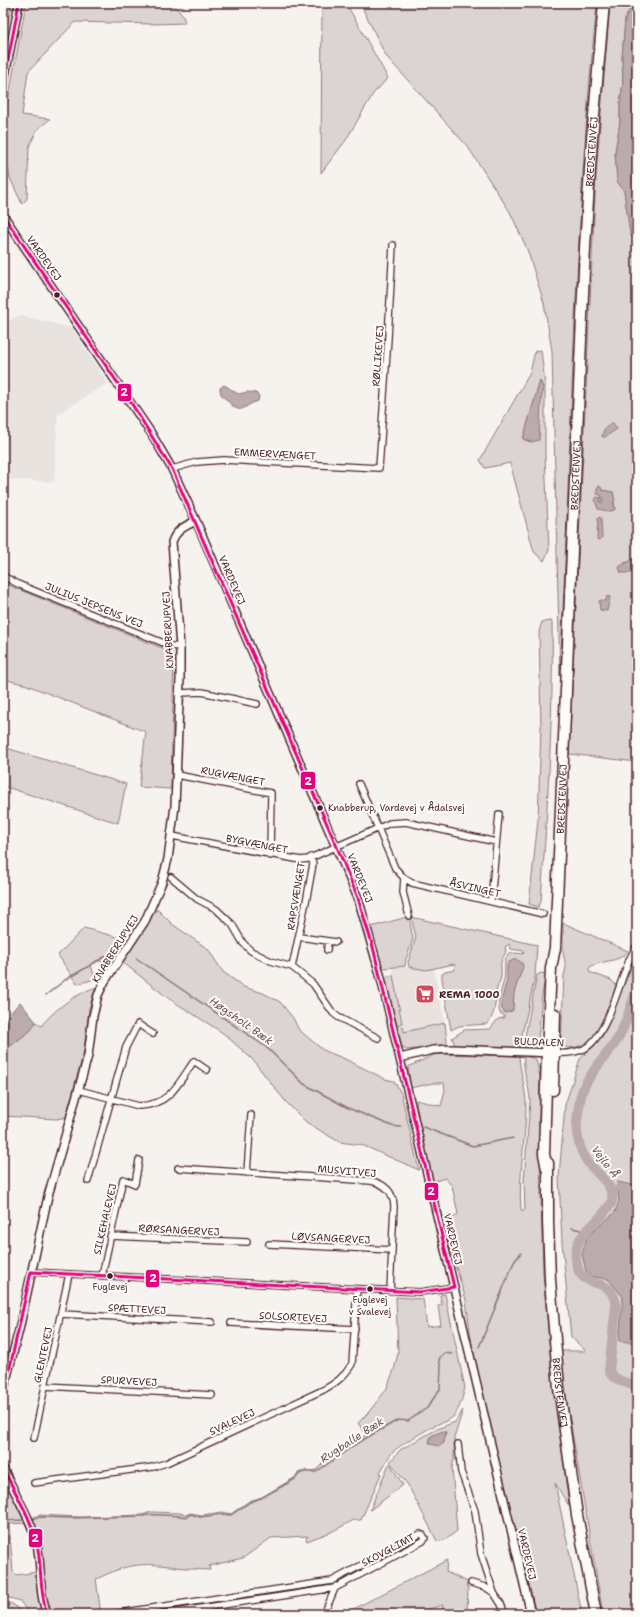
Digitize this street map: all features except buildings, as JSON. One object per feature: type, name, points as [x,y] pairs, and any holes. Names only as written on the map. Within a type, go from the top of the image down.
[{"type":"highway","name":"BREDSTENVEJ","points":[[596,1614],[577,1515],[559,1388],[550,1280],[548,1169],[550,1152],[551,968],[555,948],[585,247],[592,138],[604,3]]},
{"type":"street","points":[[3,86],[19,3]]},
{"type":"street","name":"VARDEVEJ","points":[[3,215],[152,434],[172,469],[358,898],[368,928],[400,1058],[531,1614]]},
{"type":"street","name":"RØLLIKEVEJ","points":[[379,468],[393,245]]},
{"type":"street","name":"EMMERVÆNGET","points":[[172,469],[197,462],[224,460],[379,468]]},
{"type":"street","name":"KNABBERUPVEJ","points":[[3,1392],[10,1367],[48,1196],[88,1056],[93,1016],[98,995],[105,980],[145,921],[154,902],[168,859],[172,836],[177,775],[180,693],[180,647],[172,542],[174,535],[180,530],[196,522]]},
{"type":"street","name":"JULIUS JEPSENS VEJ","points":[[3,576],[171,646],[180,647]]},
{"type":"street","points":[[180,693],[202,692],[257,704]]},
{"type":"street","name":"RUGVÆNGET","points":[[177,775],[271,793],[270,856]]},
{"type":"street","points":[[359,784],[395,868],[404,878],[403,892],[409,916]]},
{"type":"street","points":[[491,900],[499,814]]},
{"type":"street","name":"BYGVÆNGET","points":[[172,836],[270,856],[300,860],[337,847],[390,823],[406,822],[496,842]]},
{"type":"street","name":"RAPSVÆNGET","points":[[292,967],[313,864],[311,857]]},
{"type":"street","points":[[170,877],[197,899],[216,909],[232,924],[243,943],[251,951],[271,961],[292,967],[313,984],[333,1013],[378,1038]]},
{"type":"street","points":[[177,883],[182,877]]},
{"type":"street","name":"ÅSVINGET","points":[[404,878],[412,882],[491,900],[543,914]]},
{"type":"street","name":"RAPSVÆNGET","points":[[299,937],[336,942]]},
{"type":"street","points":[[327,950],[328,941]]},
{"type":"street","name":"BULDALEN","points":[[400,1058],[433,1050],[452,1049],[550,1053],[575,1052],[585,1048],[593,1041],[604,1025],[631,956],[637,946]]},
{"type":"street","points":[[88,1181],[126,1047],[138,1024],[153,1034]]},
{"type":"street","points":[[79,1090],[139,1106],[155,1104],[164,1100],[173,1093],[194,1061],[207,1070]]},
{"type":"street","points":[[247,1173],[251,1115]]},
{"type":"street","name":"SILKEHALEVEJ","points":[[102,1276],[123,1179],[135,1184],[139,1160]]},
{"type":"street","name":"MUSVITVEJ","points":[[178,1168],[371,1181],[380,1183],[388,1188],[394,1199],[390,1291]]},
{"type":"street","name":"RØRSANGERVEJ","points":[[110,1236],[247,1242]]},
{"type":"street","name":"LØVSANGERVEJ","points":[[269,1244],[392,1250]]},
{"type":"street","points":[[31,1272],[390,1291],[420,1292],[454,1287]]},
{"type":"street","name":"GLENTEVEJ","points":[[34,1438],[69,1274]]},
{"type":"street","name":"SVALEVEJ","points":[[34,1483],[166,1463],[336,1383],[346,1374],[352,1364],[357,1289]]},
{"type":"street","name":"SPÆTTEVEJ","points":[[61,1314],[212,1322]]},
{"type":"street","name":"SOLSORTEVEJ","points":[[231,1323],[355,1329]]},
{"type":"street","points":[[3,1373],[10,1367]]},
{"type":"street","name":"SPURVEVEJ","points":[[45,1386],[212,1395]]},
{"type":"street","points":[[458,1444],[461,1472],[475,1511],[481,1554],[494,1593],[505,1614]]},
{"type":"street","points":[[3,1468],[34,1532],[40,1562],[41,1596],[46,1614]]},
{"type":"street","name":"SKOVGLIMT","points":[[112,1614],[332,1581],[420,1534],[425,1538],[423,1541],[335,1588],[162,1614]]},
{"type":"street","points":[[324,1614],[339,1578]]},
{"type":"street","points":[[471,1583],[485,1587],[494,1593]]},
{"type":"street","points":[[176,1605],[176,1613]]},
{"type":"shaded area","points":[[3,3],[12,3],[3,45]]},
{"type":"shaded area","points":[[26,3],[172,3],[183,16],[185,23],[153,24],[75,22],[28,72],[22,115],[50,119],[37,130],[29,147],[27,199],[22,204],[10,178],[5,152],[3,128]]},
{"type":"shaded area","points":[[322,3],[335,3],[336,8],[340,3],[346,3],[388,78],[373,94],[346,140],[321,173]]},
{"type":"shaded area","points":[[360,3],[597,3],[589,87],[578,255],[560,676],[552,351],[544,303],[527,249],[510,212],[468,147],[386,56]]},
{"type":"shaded area","points":[[610,3],[633,3],[625,19],[622,58],[623,83],[620,103],[620,122],[615,152],[617,181],[624,191],[630,233],[637,244],[637,557],[632,561],[624,563],[633,569],[637,565],[637,762],[569,754],[596,174]],"holes":[[[599,486],[600,490],[613,492],[614,510],[601,509],[599,497],[600,502],[603,503]]]},
{"type":"shaded area","points":[[633,3],[637,3],[637,244],[630,233],[624,191],[617,181],[615,152],[620,122],[620,103],[623,83],[622,58],[625,19]]},
{"type":"shaded area","points":[[19,315],[72,328],[108,383],[58,414],[54,482],[3,479],[3,324]]},
{"type":"shaded area","points":[[541,350],[545,384],[545,456],[549,550],[544,561],[534,552],[510,463],[485,468],[480,460],[530,373],[535,351]],"holes":[[[540,381],[543,387],[531,442],[523,439]]]},
{"type":"shaded area","points":[[540,381],[543,387],[539,440],[531,442],[523,439]]},
{"type":"shaded area","points":[[224,385],[238,394],[248,392],[256,393],[259,396],[258,401],[242,409],[235,408],[223,397],[221,393],[220,388]]},
{"type":"shaded area","points":[[611,423],[613,423],[617,429],[605,437],[602,437],[603,432]]},
{"type":"shaded area","points":[[599,486],[602,488],[601,490],[613,492],[615,509],[609,511],[598,509],[595,500],[597,497],[601,498],[600,502],[603,502],[601,495],[597,494],[597,488]]},
{"type":"shaded area","points":[[599,517],[601,518],[602,538],[598,540],[597,539]]},
{"type":"shaded area","points":[[637,557],[637,565],[632,573],[621,573],[619,567]]},
{"type":"shaded area","points":[[3,583],[172,652],[174,656],[171,789],[139,787],[146,732],[27,685],[3,679]]},
{"type":"shaded area","points":[[607,596],[610,597],[607,611],[600,610],[599,601],[606,601]]},
{"type":"shaded area","points":[[552,621],[550,762],[541,902],[538,907],[529,904],[538,820],[541,727],[539,631],[542,622]]},
{"type":"shaded area","points":[[3,747],[126,784],[118,823],[3,786]]},
{"type":"shaded area","points":[[157,909],[172,924],[208,949],[223,972],[244,987],[263,993],[280,1002],[293,1018],[299,1030],[323,1050],[385,1079],[394,1081],[401,1093],[419,1170],[362,1145],[339,1142],[306,1122],[286,1102],[252,1059],[223,1033],[168,998],[121,961]]},
{"type":"shaded area","points":[[409,917],[413,939],[405,966],[385,968],[381,966],[371,927]]},
{"type":"shaded area","points":[[411,917],[537,945],[535,977],[519,1048],[458,1046],[455,1045],[452,1038],[464,1030],[490,1029],[498,1019],[504,1018],[504,1015],[500,1013],[499,1004],[505,974],[505,960],[510,954],[523,954],[524,951],[511,949],[509,944],[505,947],[506,952],[501,962],[501,978],[497,988],[494,1012],[487,1024],[459,1026],[451,1030],[442,974],[455,970],[454,964],[426,970],[409,967],[408,962],[416,937]]},
{"type":"shaded area","points":[[563,923],[628,951],[620,958],[598,963],[589,968],[589,972],[611,980],[616,985],[608,1009],[596,1032],[590,1040],[580,1046],[570,1048],[561,1044],[564,975],[566,968],[563,952]]},
{"type":"shaded area","points":[[84,928],[124,939],[109,965],[97,960],[91,965],[95,979],[77,984],[58,955]]},
{"type":"shaded area","points":[[637,954],[637,1614],[603,1614],[565,1390],[561,1351],[586,1351],[571,1337],[562,1242],[559,1177],[565,1105],[580,1059],[602,1037]]},
{"type":"shaded area","points":[[516,959],[522,963],[523,967],[514,993],[513,1010],[505,1013],[502,1009],[501,1002],[507,980],[507,966],[509,962]]},
{"type":"shaded area","points":[[405,966],[426,970],[434,968],[445,1023],[404,1032],[392,967]]},
{"type":"shaded area","points":[[541,973],[546,974],[542,995],[538,1041],[535,1045],[524,1048],[537,975]]},
{"type":"shaded area","points":[[393,975],[402,1023],[397,1025],[384,981],[386,977]]},
{"type":"shaded area","points":[[96,987],[89,1008],[84,1050],[66,1117],[57,1119],[3,1116],[3,1052],[31,1030],[36,1022],[41,1026],[53,1013],[66,1003],[80,994]]},
{"type":"shaded area","points":[[20,1002],[36,1022],[31,1030],[3,1052],[3,1022]]},
{"type":"shaded area","points":[[445,1023],[447,1042],[445,1046],[406,1050],[401,1045],[398,1027],[403,1026],[404,1032]]},
{"type":"shaded area","points":[[436,1054],[519,1056],[526,1105],[521,1171],[521,1210],[525,1210],[524,1181],[530,1101],[524,1068],[524,1056],[536,1059],[540,1077],[539,1119],[543,1273],[551,1363],[569,1506],[555,1483],[582,1614],[536,1614],[473,1355],[466,1300],[443,1225],[458,1214],[452,1186],[445,1178],[433,1182],[419,1121],[416,1100],[441,1106],[445,1090],[444,1083],[433,1083],[411,1088],[408,1067]]},
{"type":"shaded area","points":[[617,1182],[637,1186],[637,1343],[619,1341],[623,1297],[608,1279],[590,1276],[586,1271],[582,1254],[587,1237],[615,1212],[619,1201]]},
{"type":"shaded area","points":[[445,1294],[465,1388],[460,1403],[453,1417],[449,1420],[431,1427],[396,1449],[391,1454],[380,1472],[381,1474],[361,1520],[354,1520],[331,1532],[307,1541],[306,1539],[308,1536],[271,1538],[243,1558],[209,1566],[210,1570],[161,1565],[141,1565],[122,1568],[96,1579],[101,1614],[53,1614],[44,1589],[42,1549],[31,1516],[32,1518],[39,1515],[80,1517],[142,1515],[151,1512],[180,1513],[186,1515],[190,1513],[202,1515],[222,1512],[231,1514],[249,1501],[262,1497],[294,1478],[299,1472],[304,1470],[316,1470],[323,1463],[366,1435],[358,1423],[386,1390],[394,1370],[398,1353],[396,1297],[423,1299],[427,1327],[441,1325],[438,1306],[442,1305],[440,1295]]},
{"type":"shaded area","points":[[463,1410],[454,1438],[454,1459],[452,1467],[457,1531],[445,1540],[437,1541],[408,1485],[390,1462],[400,1450],[437,1429],[455,1422]]},
{"type":"shaded area","points":[[443,1431],[446,1432],[444,1443],[439,1446],[430,1444],[429,1441],[431,1436]]},
{"type":"shaded area","points":[[390,1464],[403,1485],[370,1510],[388,1466]]},
{"type":"shaded area","points":[[10,1491],[25,1523],[9,1524],[13,1572],[17,1575],[36,1572],[38,1596],[43,1614],[29,1614],[20,1601],[3,1596],[3,1492]]},
{"type":"shaded area","points":[[447,1560],[446,1572],[470,1583],[467,1584],[466,1587],[468,1587],[467,1614],[441,1614],[443,1605],[411,1614],[344,1614]]},
{"type":"shaded area","points":[[3,1600],[14,1605],[23,1614],[3,1614]]},
{"type":"waterway","name":"Høgsholt Bæk","points":[[46,995],[65,980],[113,952]]},
{"type":"waterway","name":"Høgsholt Bæk","points":[[136,958],[266,1047],[304,1084],[348,1108],[392,1126],[401,1127]]},
{"type":"waterway","name":"Vejle Å","points":[[637,989],[623,1028],[617,1040],[588,1079],[583,1088],[580,1099],[577,1121],[580,1147],[587,1161],[607,1184],[612,1194],[612,1200],[609,1207],[579,1240],[576,1256],[580,1274],[609,1290],[613,1296],[616,1306],[609,1371],[617,1379],[637,1386]]},
{"type":"waterway","name":"Høgsholt Bæk","points":[[423,1127],[473,1146],[513,1138]]},
{"type":"waterway","points":[[612,1192],[617,1188],[624,1189]]},
{"type":"waterway","name":"Rugballe Bæk","points":[[572,1228],[585,1231]]},
{"type":"waterway","name":"Rugballe Bæk","points":[[479,1347],[514,1262],[521,1253]]},
{"type":"waterway","name":"Rugballe Bæk","points":[[33,1519],[40,1517],[71,1518],[148,1515],[186,1517],[191,1514],[200,1517],[222,1514],[231,1515],[250,1502],[261,1498],[295,1479],[299,1474],[304,1472],[316,1472],[359,1442],[398,1420],[408,1421],[427,1408],[440,1389],[440,1357],[444,1353],[452,1354]]},
{"type":"waterway","name":"Rugballe Bæk","points":[[3,1521],[23,1520]]},
{"type":"transit line","name":"2","points":[[3,86],[19,3]]},
{"type":"transit line","name":"2","points":[[3,215],[130,401],[172,469],[337,847],[358,898],[373,947],[454,1287],[420,1292],[31,1272],[3,1392]]},
{"type":"transit line","name":"2","points":[[3,1468],[31,1524],[39,1553],[44,1605],[47,1614]]},
{"type":"place","name":"Knabberup, Vardevej v Ådalsvej","points":[[320,808]]},
{"type":"place","name":"REMA 1000","points":[[425,994]]},
{"type":"place","name":"Fuglevej","points":[[110,1276]]},
{"type":"place","name":"Fuglevej v Svalevej","points":[[370,1289]]}]
